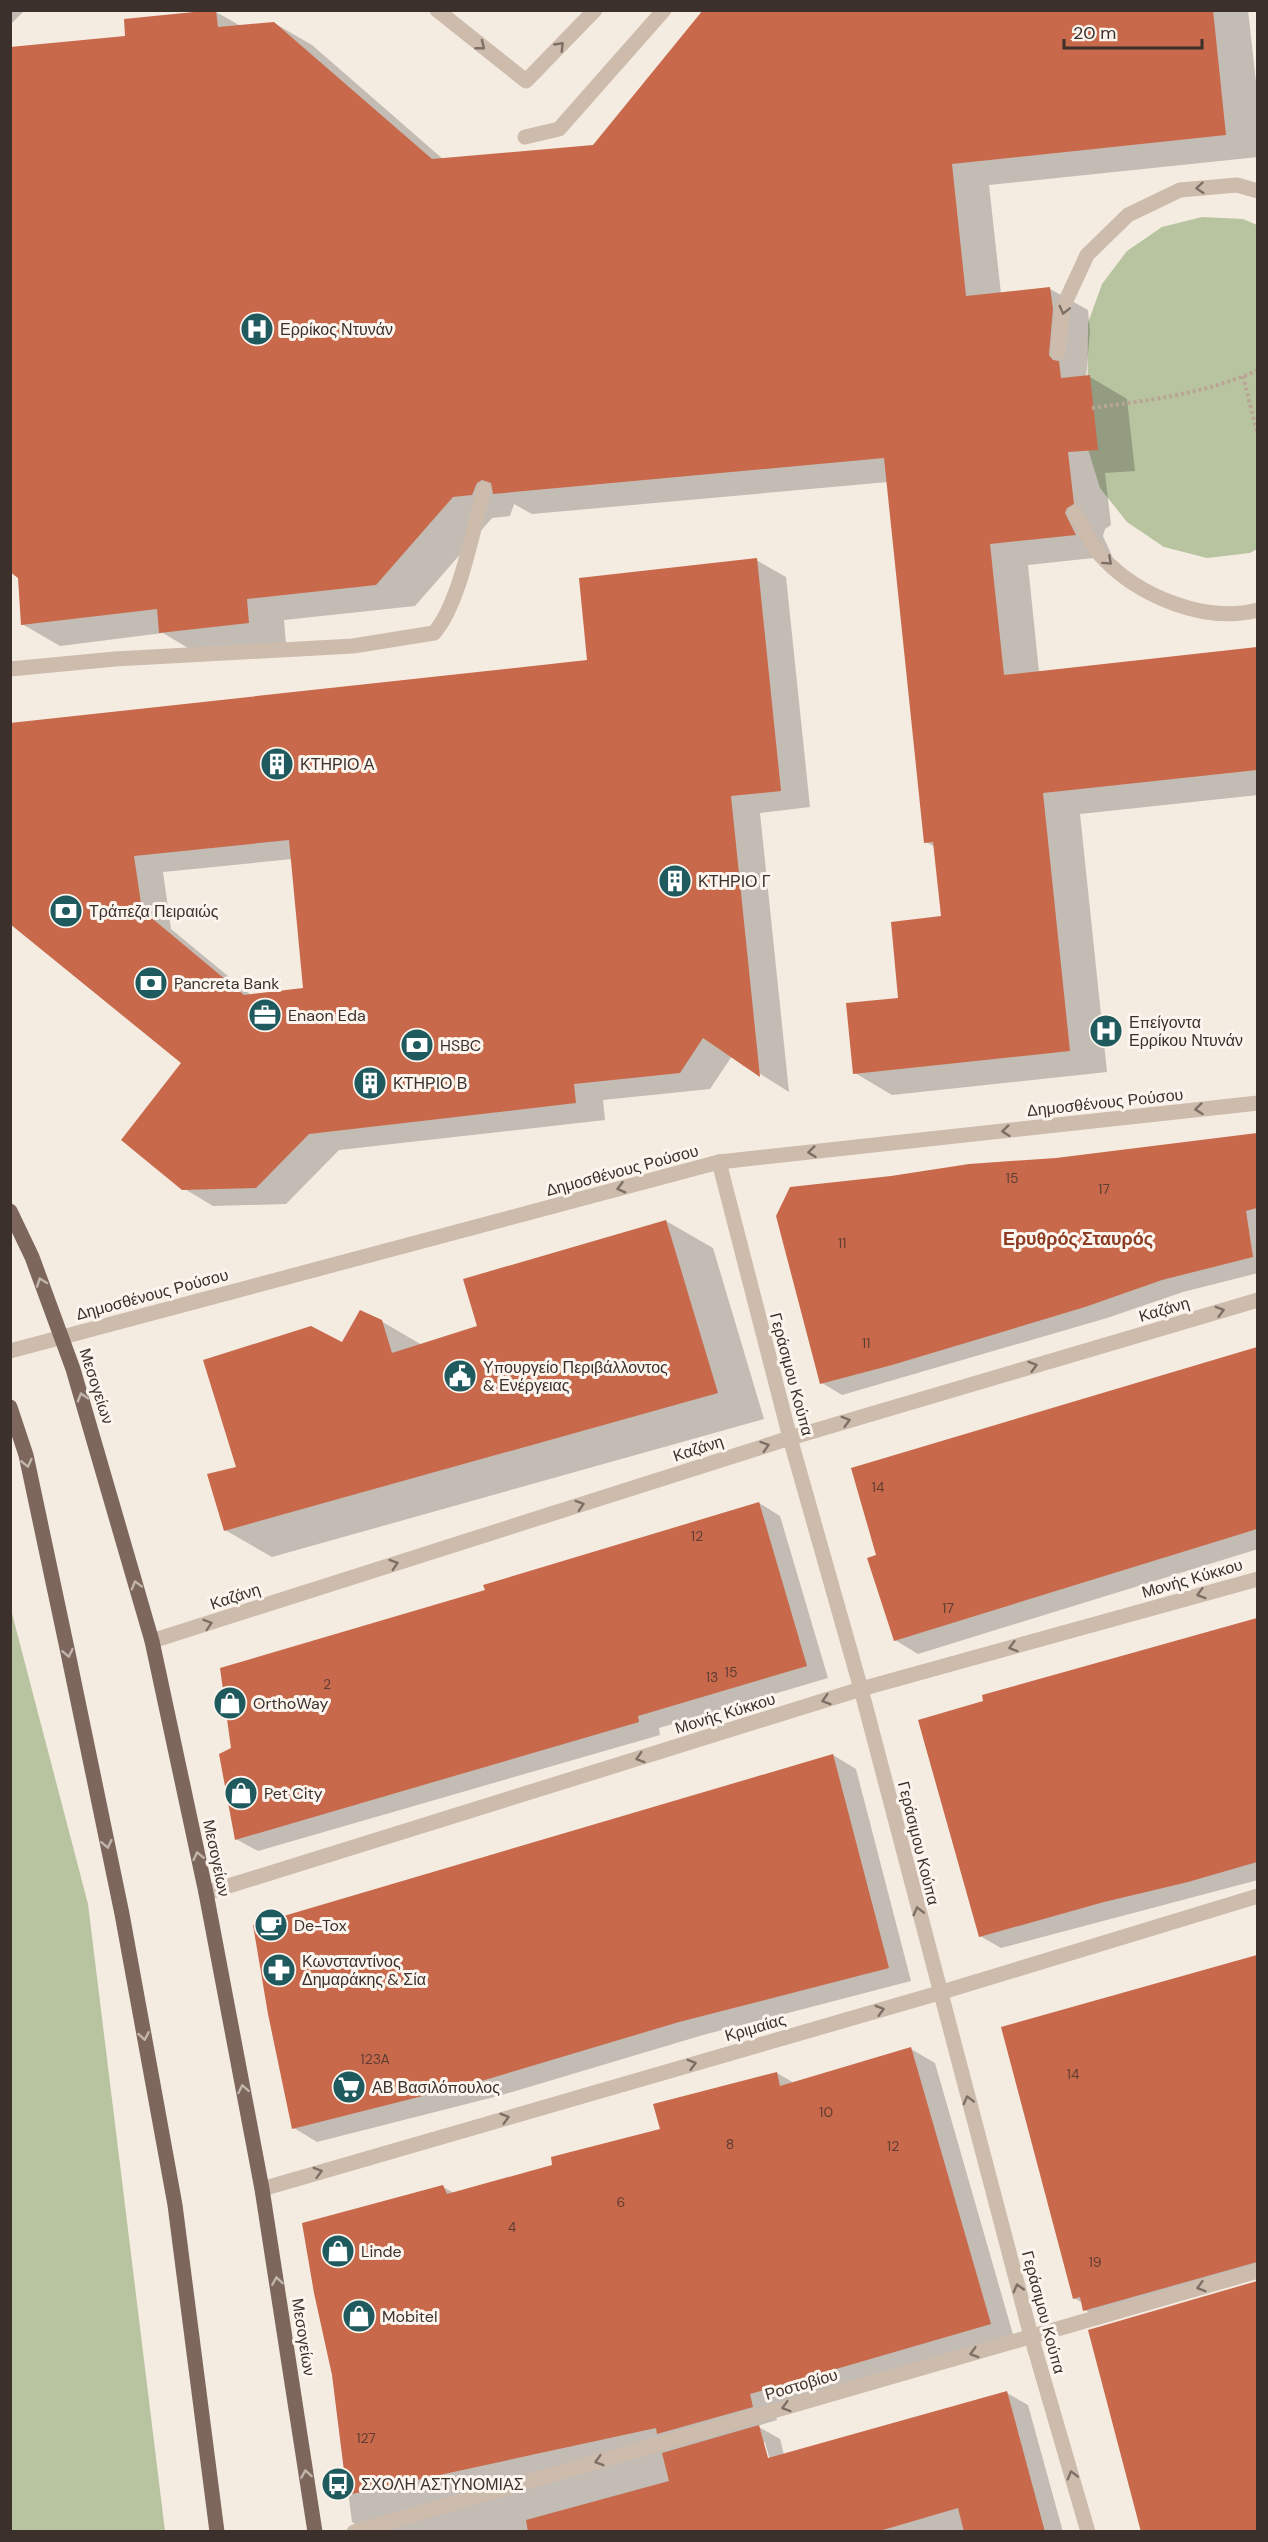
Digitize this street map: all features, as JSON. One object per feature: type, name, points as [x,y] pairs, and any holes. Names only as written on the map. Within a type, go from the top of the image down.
[{"type":"main road","name":"Μεσογείων","points":[[10,1211],[32,1257],[83,1397],[152,1641],[206,1893],[262,2189],[315,2532]]},
{"type":"main road","points":[[10,1407],[26,1455],[124,1926],[175,2205],[217,2532]]},
{"type":"street","points":[[437,10],[526,81],[595,10]]},
{"type":"street","points":[[525,137],[559,129],[664,10]]},
{"type":"street","points":[[1058,352],[1063,308],[1087,255],[1128,215],[1180,190],[1237,185],[1257,191]]},
{"type":"street","points":[[10,669],[116,659],[353,646],[434,633],[442,624],[459,581],[484,489]]},
{"type":"street","points":[[1075,513],[1101,556],[1142,590],[1191,610],[1244,614],[1257,610]]},
{"type":"street","name":"Δημοσθένους Ρούσου","points":[[10,1351],[719,1162],[1257,1103]]},
{"type":"street","name":"Γεράσιμου Κούπα","points":[[719,1162],[790,1438],[861,1689],[939,1993],[1031,2336],[1088,2532]]},
{"type":"street","name":"Καζάνη","points":[[152,1641],[790,1438],[1257,1300]]},
{"type":"street","name":"Μονής Κύκκου","points":[[206,1893],[861,1689],[1257,1579]]},
{"type":"street","name":"Κριμαίας","points":[[262,2189],[939,1993],[1257,1896]]},
{"type":"street","name":"Ροστοβίου","points":[[354,2532],[1257,2271]]},
{"type":"path","points":[[1092,408],[1181,396],[1229,383],[1257,370]]},
{"type":"path","points":[[1243,376],[1257,436]]},
{"type":"green space","points":[[1202,217],[1243,219],[1257,225],[1257,549],[1250,553],[1207,558],[1164,547],[1127,522],[1100,488],[1087,446],[1088,323],[1102,284],[1127,251],[1162,227]]},
{"type":"green space","points":[[10,1606],[88,1904],[165,2531],[11,2531]]},
{"type":"building","points":[[216,10],[218,27],[274,22],[432,159],[593,145],[703,10],[1213,10],[1226,135],[952,164],[966,296],[1050,287],[1053,309],[1049,355],[1053,360],[1059,361],[1061,378],[1090,375],[1098,450],[1068,452],[1074,504],[1067,508],[1065,513],[1076,535],[990,544],[1004,675],[1257,647],[1257,770],[1043,793],[1070,1051],[853,1074],[846,1003],[898,998],[891,922],[941,916],[933,842],[924,843],[884,458],[493,494],[491,483],[482,480],[477,483],[472,495],[453,497],[376,585],[247,599],[249,623],[159,633],[157,609],[21,625],[18,578],[10,572],[10,47],[125,36],[124,19]]},
{"type":"building","points":[[757,558],[781,791],[731,796],[760,1077],[703,1038],[680,1073],[574,1084],[576,1103],[309,1134],[256,1188],[182,1190],[121,1140],[181,1063],[10,924],[10,723],[587,660],[579,578]],"holes":[[[289,840],[303,988],[244,995],[142,910],[134,856]]]},
{"type":"building","points":[[1257,1133],[1257,1208],[1246,1211],[1253,1257],[1162,1280],[1085,1307],[892,1365],[820,1384],[776,1216],[790,1187],[891,1176],[969,1164],[1056,1158]]},
{"type":"building","name":"Υπουργείο Περιβάλλοντος & Ενέργειας","points":[[666,1220],[718,1393],[224,1531],[207,1474],[236,1467],[203,1360],[311,1326],[342,1342],[360,1310],[382,1320],[392,1353],[477,1326],[463,1279]]},
{"type":"building","points":[[1257,1347],[1257,1529],[894,1641],[867,1558],[876,1555],[851,1468]]},
{"type":"building","points":[[759,1502],[807,1666],[638,1716],[639,1722],[235,1840],[219,1754],[231,1748],[220,1668],[485,1590],[483,1585]]},
{"type":"building","points":[[1257,1618],[1257,1862],[979,1937],[918,1720],[983,1701],[982,1695]]},
{"type":"building","points":[[833,1754],[889,1968],[679,2022],[478,2082],[292,2129],[268,2014],[253,1925]]},
{"type":"building","points":[[1257,1955],[1257,2262],[1083,2311],[1080,2297],[1073,2299],[1001,2027]]},
{"type":"building","points":[[911,2047],[991,2324],[750,2394],[753,2407],[657,2434],[656,2428],[347,2495],[332,2375],[302,2223],[443,2185],[447,2194],[552,2165],[551,2157],[660,2129],[653,2104],[777,2072],[780,2086]]},
{"type":"building","points":[[1257,2281],[1257,2532],[1141,2532],[1088,2330]]},
{"type":"building","points":[[1007,2391],[1045,2532],[964,2532],[958,2508],[876,2532],[528,2532],[526,2520],[669,2481],[662,2453],[759,2425],[768,2458]]},
{"type":"place","name":"Ερρίκος Ντυνάν","points":[[257,329]]},
{"type":"place","name":"ΚΤΗΡΙΟ Α","points":[[277,764]]},
{"type":"place","name":"ΚΤΗΡΙΟ Γ","points":[[675,881]]},
{"type":"place","name":"Τράπεζα Πειραιώς","points":[[66,911]]},
{"type":"place","name":"Pancreta Bank","points":[[151,983]]},
{"type":"place","name":"Enaon Eda","points":[[265,1015]]},
{"type":"place","name":"Επείγοντα Ερρίκου Ντυνάν","points":[[1106,1031]]},
{"type":"place","name":"HSBC","points":[[417,1045]]},
{"type":"place","name":"ΚΤΗΡΙΟ Β","points":[[370,1083]]},
{"type":"place","name":"Υπουργείο Περιβάλλοντος & Ενέργειας","points":[[460,1376]]},
{"type":"place","name":"OrthoWay","points":[[230,1703]]},
{"type":"place","name":"Pet City","points":[[241,1793]]},
{"type":"place","name":"De-Tox","points":[[271,1925]]},
{"type":"place","name":"Κωνσταντίνος Δημαράκης & Σία","points":[[279,1970]]},
{"type":"place","name":"ΑΒ Βασιλόπουλος","points":[[349,2087]]},
{"type":"place","name":"Linde","points":[[338,2251]]},
{"type":"place","name":"Mobitel","points":[[359,2316]]},
{"type":"place","name":"ΣΧΟΛΗ ΑΣΤΥΝΟΜΙΑΣ","points":[[338,2484]]},
{"type":"district","name":"Ερυθρός Σταυρός","points":[[1078,1239]]}]
